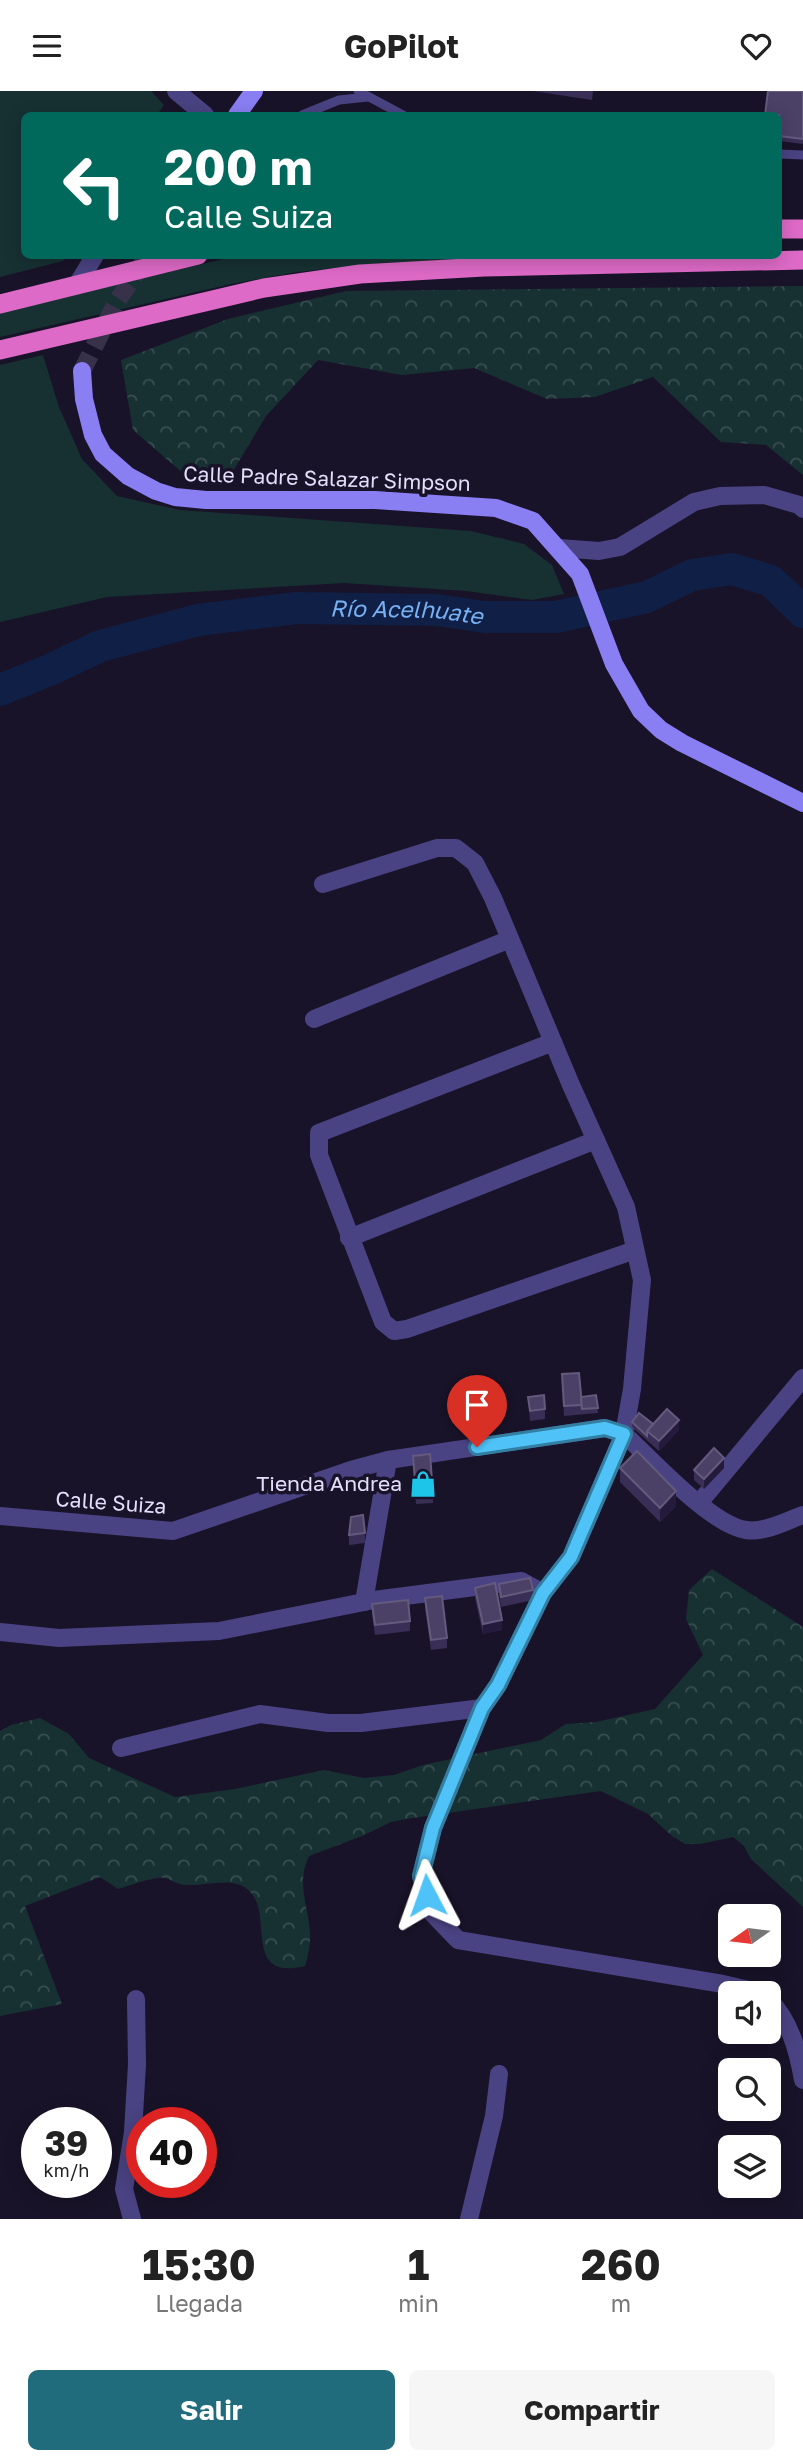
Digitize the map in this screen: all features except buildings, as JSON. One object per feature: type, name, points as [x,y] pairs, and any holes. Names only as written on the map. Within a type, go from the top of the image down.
[{"type":"highway","points":[[782,229],[803,229]]},
{"type":"highway","points":[[0,304],[182,259]]},
{"type":"highway","points":[[0,350],[264,288],[359,274],[471,267],[803,260]]},
{"type":"main road","points":[[239,112],[254,91]]},
{"type":"main road","name":"Calle Padre Salazar Simpson","points":[[82,371],[84,399],[93,435],[103,454],[128,475],[156,491],[176,497],[206,500],[376,500],[496,508],[533,521],[580,574],[614,664],[641,711],[660,730],[682,743],[803,803]]},
{"type":"street","points":[[176,91],[201,112]]},
{"type":"street","points":[[77,285],[93,259]]},
{"type":"street","points":[[559,548],[599,551],[620,547],[694,502],[720,496],[764,495],[799,505],[803,509]]},
{"type":"street","points":[[323,884],[437,848],[456,848],[475,863],[626,1207],[642,1280],[632,1389],[624,1434],[571,1557],[543,1593],[498,1685],[482,1708],[433,1828],[421,1876],[433,1914],[458,1940],[718,1983]]},
{"type":"street","points":[[314,1019],[510,939]]},
{"type":"street","points":[[553,1042],[319,1133],[319,1155],[349,1238],[383,1322],[394,1331],[407,1329],[635,1250]]},
{"type":"street","points":[[349,1238],[596,1140]]},
{"type":"street","points":[[699,1503],[803,1378]]},
{"type":"street","name":"Calle Suiza","points":[[0,1517],[173,1531],[351,1470],[388,1461],[605,1428],[624,1434]]},
{"type":"street","points":[[624,1434],[699,1503],[733,1527],[748,1531],[763,1529],[803,1515]]},
{"type":"street","points":[[364,1602],[388,1461]]},
{"type":"street","points":[[0,1632],[59,1638],[219,1631],[364,1602],[521,1581],[543,1593]]},
{"type":"street","points":[[121,1748],[260,1714],[328,1723],[361,1723],[482,1708]]},
{"type":"street","points":[[132,2219],[124,2189],[133,2132],[137,2064],[136,1999]]},
{"type":"street","points":[[781,2013],[795,2043],[803,2080]]},
{"type":"street","points":[[469,2219],[494,2116],[499,2074]]},
{"type":"lane","points":[[359,91],[397,112]]},
{"type":"lane","points":[[310,112],[340,100],[368,97]]},
{"type":"lane","points":[[782,154],[803,155]]},
{"type":"green space","points":[[0,91],[151,91],[164,105],[159,112],[21,112],[21,259],[65,259],[0,277]]},
{"type":"green space","points":[[223,259],[548,259],[382,263],[297,272],[231,284],[0,337],[0,312]]},
{"type":"green space","points":[[803,286],[803,475],[766,445],[721,442],[653,377],[595,397],[547,399],[474,368],[402,375],[318,360],[266,416],[233,471],[184,474],[133,430],[121,360],[228,319],[346,291]]},
{"type":"green space","points":[[43,355],[59,407],[82,459],[117,496],[180,510],[471,531],[524,544],[552,565],[564,594],[532,600],[466,591],[344,583],[107,597],[0,622],[0,365]]},
{"type":"green space","points":[[712,1569],[803,1627],[803,1907],[751,1859],[744,1846],[733,1837],[700,1844],[685,1844],[648,1814],[601,1791],[391,1822],[309,1856],[303,1876],[310,1937],[305,1966],[286,1968],[274,1965],[267,1956],[258,1905],[245,1887],[228,1882],[188,1885],[160,1878],[118,1889],[100,1877],[25,1906],[62,2004],[0,2016],[0,1731],[11,1725],[40,1718],[69,1734],[89,1758],[175,1797],[235,1789],[324,1770],[364,1778],[394,1775],[423,1765],[541,1740],[566,1724],[596,1722],[655,1709],[703,1655],[686,1619],[689,1590]]},
{"type":"waterway","name":"Río Acelhuate","points":[[0,690],[100,646],[198,620],[297,608],[436,610],[485,617],[556,617],[647,597],[692,575],[732,569],[771,581],[803,612]]},
{"type":"tunnel","points":[[82,371],[116,303],[145,259]]},
{"type":"place","name":"Tienda Andrea","points":[[423,1484]]},
{"type":"route","points":[[427,1895],[421,1876],[433,1828],[482,1708],[498,1685],[543,1593],[571,1557],[624,1434],[605,1428],[477,1447]]}]
